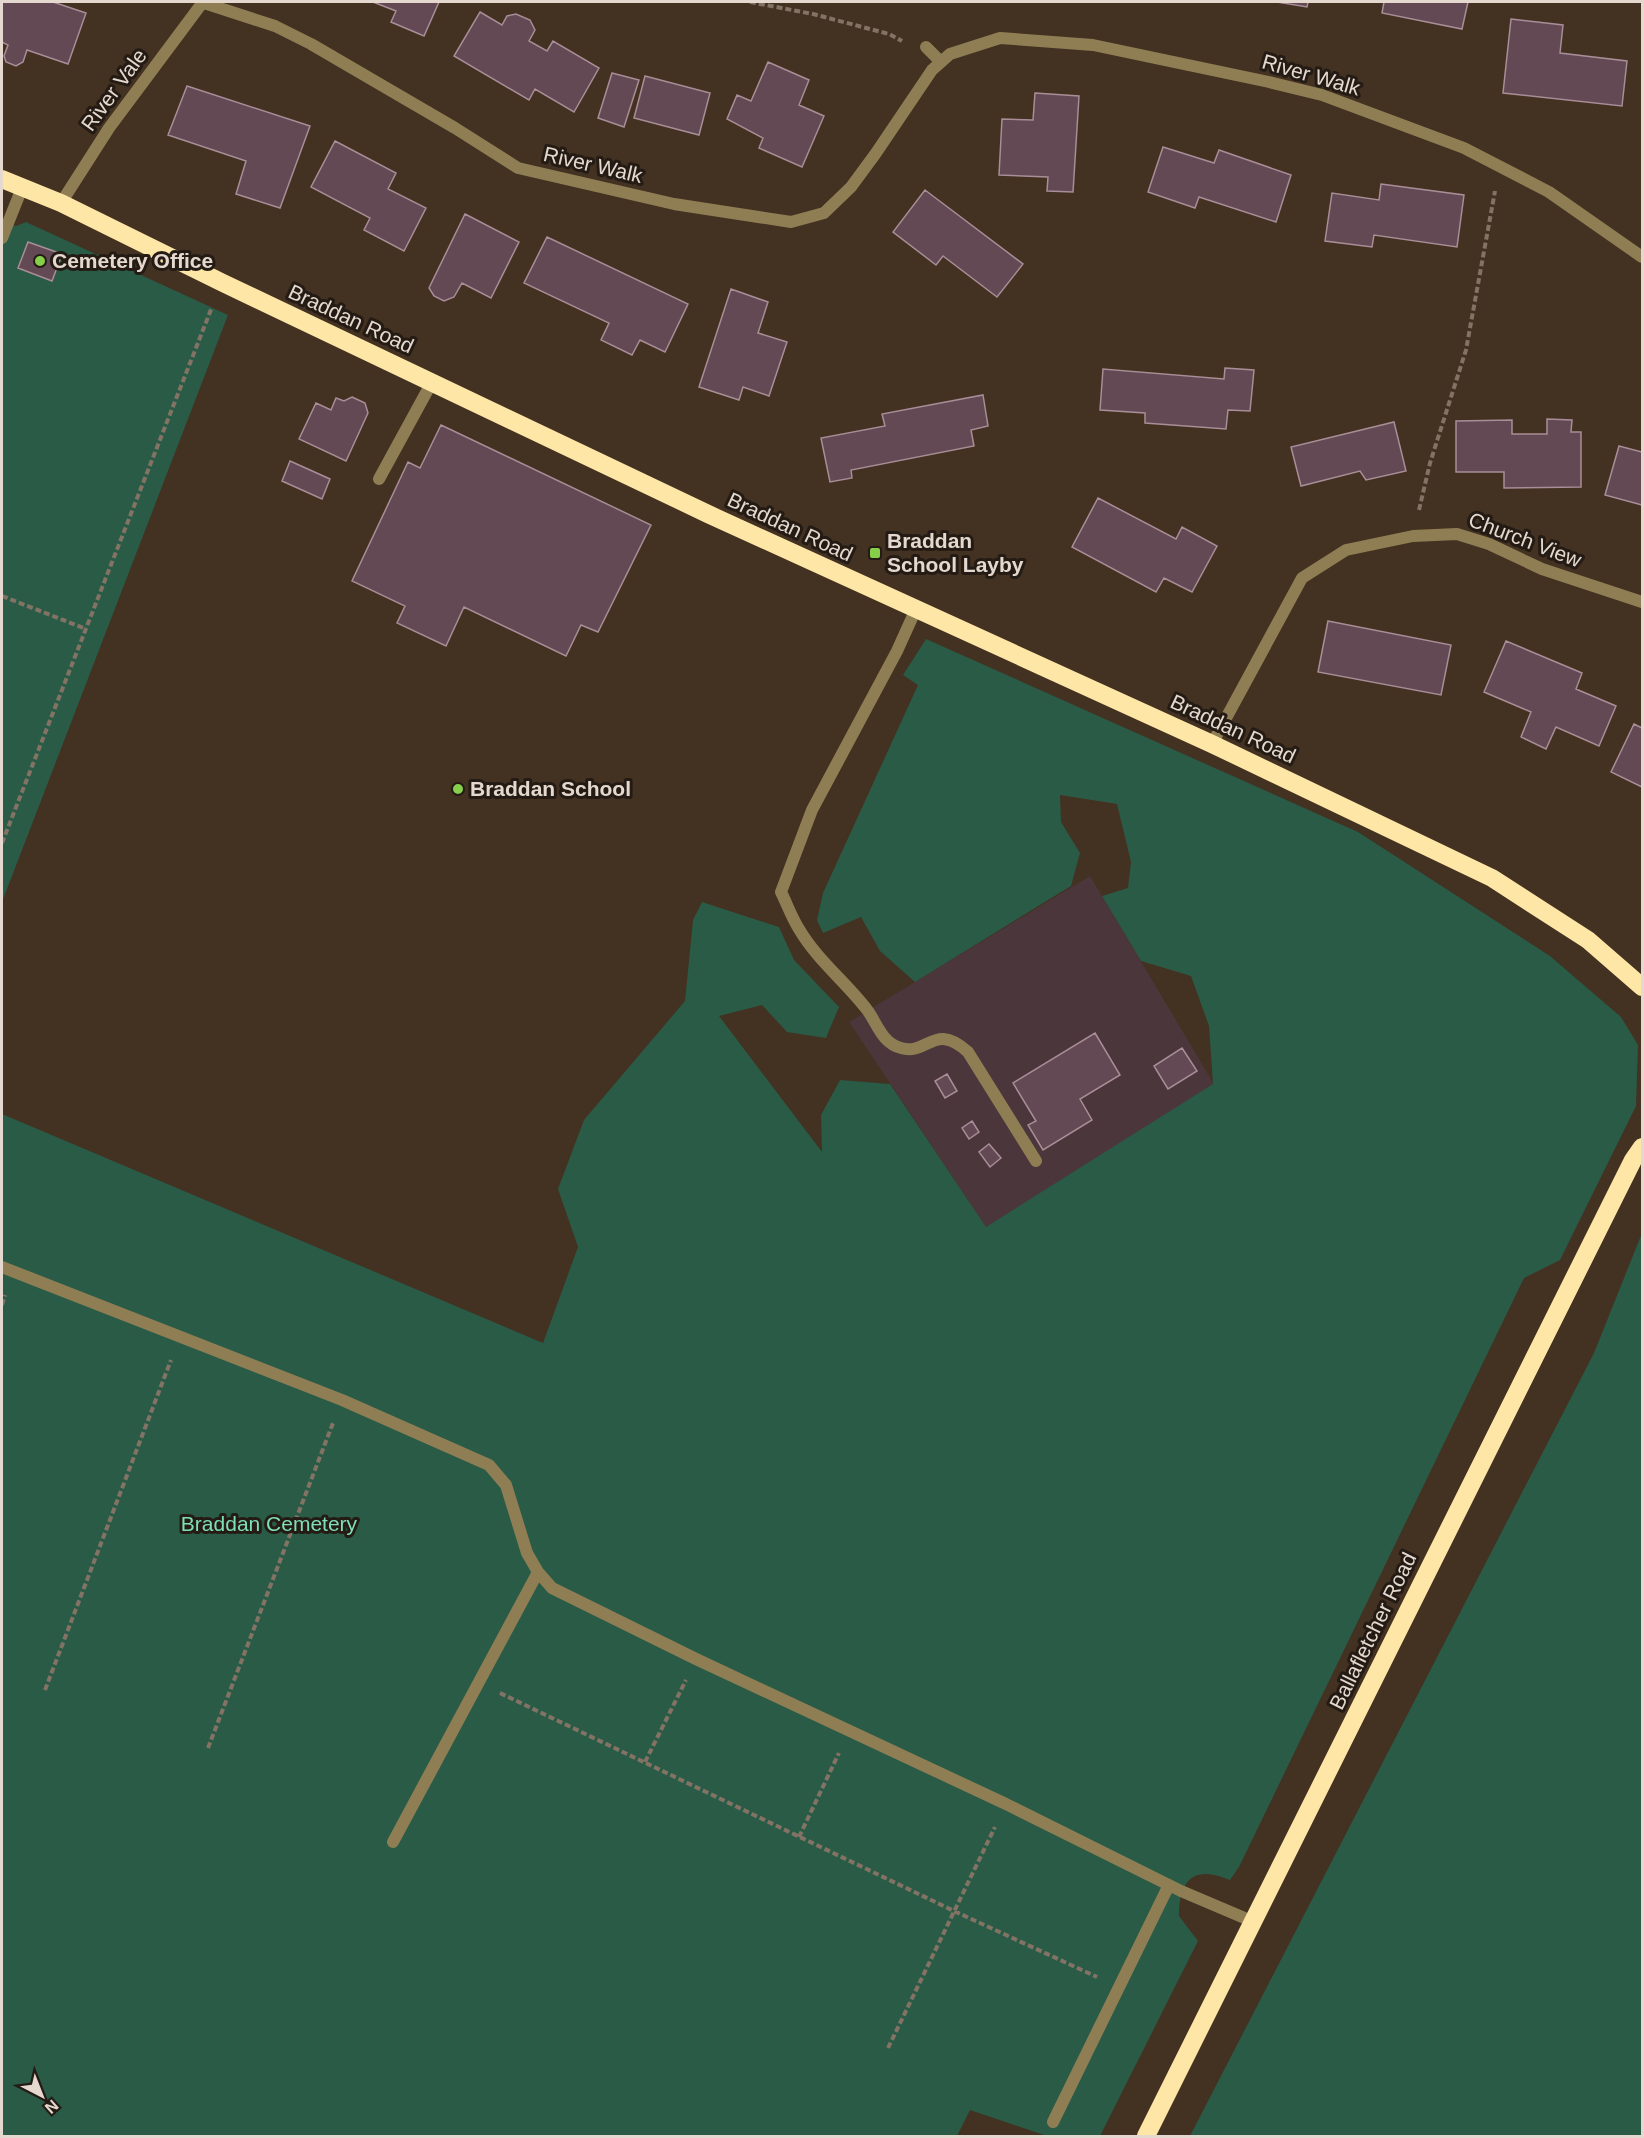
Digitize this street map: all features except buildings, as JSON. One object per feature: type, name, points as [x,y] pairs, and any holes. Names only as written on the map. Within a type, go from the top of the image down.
[{"type":"highway","name":"Braddan Road","points":[[2,179],[61,203],[223,283],[765,541],[1212,744],[1492,878],[1588,940],[1642,987]]},
{"type":"highway","name":"Ballafletcher Road","points":[[1146,2136],[1642,1147]]},
{"type":"street","name":"River Walk","points":[[202,2],[274,26],[311,44],[446,122],[518,168],[674,204],[791,222],[824,213],[851,187],[932,70],[940,62],[950,54],[1000,38],[1093,45],[1322,95],[1464,148],[1549,192],[1642,257]]},
{"type":"street","name":"River Vale","points":[[61,203],[109,128],[202,2]]},
{"type":"street","points":[[926,47],[940,62]]},
{"type":"street","points":[[2,238],[22,188]]},
{"type":"street","points":[[379,479],[432,382]]},
{"type":"street","name":"Church View","points":[[1212,744],[1302,579],[1346,550],[1413,536],[1457,534],[1489,544],[1542,569],[1642,602]]},
{"type":"street","points":[[916,609],[897,651],[812,810],[781,891],[799,930],[868,1011],[884,1038],[899,1048],[910,1049],[946,1038],[957,1042],[968,1052],[1036,1161]]},
{"type":"street","points":[[2,1267],[342,1400],[489,1465],[506,1485],[527,1553],[538,1572],[552,1588],[696,1659],[1006,1804],[1170,1886],[1254,1922]]},
{"type":"street","points":[[393,1842],[538,1572]]},
{"type":"street","points":[[1053,2122],[1170,1886]]},
{"type":"path","points":[[750,2],[813,14],[889,34],[907,43],[926,47]]},
{"type":"path","points":[[1413,536],[1430,464],[1466,350],[1500,167]]},
{"type":"path","points":[[2,843],[223,283]]},
{"type":"path","points":[[2,596],[86,629]]},
{"type":"path","points":[[45,1690],[179,1337]]},
{"type":"path","points":[[208,1748],[342,1400]]},
{"type":"path","points":[[645,1762],[696,1659]]},
{"type":"path","points":[[479,1683],[1119,1988]]},
{"type":"path","points":[[799,1837],[849,1731]]},
{"type":"path","points":[[888,2048],[1006,1804]]},
{"type":"shaded area","points":[[1090,876],[1214,1084],[986,1227],[849,1022]]},
{"type":"green space","points":[[2,220],[16,226],[26,222],[228,315],[2,902]]},
{"type":"green space","name":"Braddan Cemetery","points":[[926,639],[1358,832],[1550,956],[1621,1017],[1638,1045],[1636,1106],[1560,1260],[1524,1278],[1239,1867],[1230,1880],[1207,1874],[1191,1878],[1182,1892],[1179,1916],[1198,1941],[1100,2136],[1047,2136],[970,2110],[957,2136],[2,2136],[2,1114],[543,1343],[578,1247],[558,1189],[584,1120],[685,1001],[693,920],[702,902],[779,927],[794,960],[839,1007],[826,1038],[787,1032],[762,1005],[719,1016],[822,1152],[821,1115],[840,1080],[890,1084],[986,1227],[1213,1084],[1209,1026],[1191,976],[1141,961],[1102,896],[1128,888],[1131,862],[1117,804],[1060,795],[1061,822],[1080,853],[1071,886],[915,982],[880,951],[861,917],[823,933],[817,920],[823,893],[918,685],[903,675]]},
{"type":"green space","points":[[1642,1233],[1642,2136],[1190,2136],[1594,1353]]},
{"type":"place","name":"Cemetery Office","points":[[40,261]]},
{"type":"place","name":"Braddan School Layby","points":[[875,553]]},
{"type":"place","name":"Braddan School","points":[[458,789]]}]
